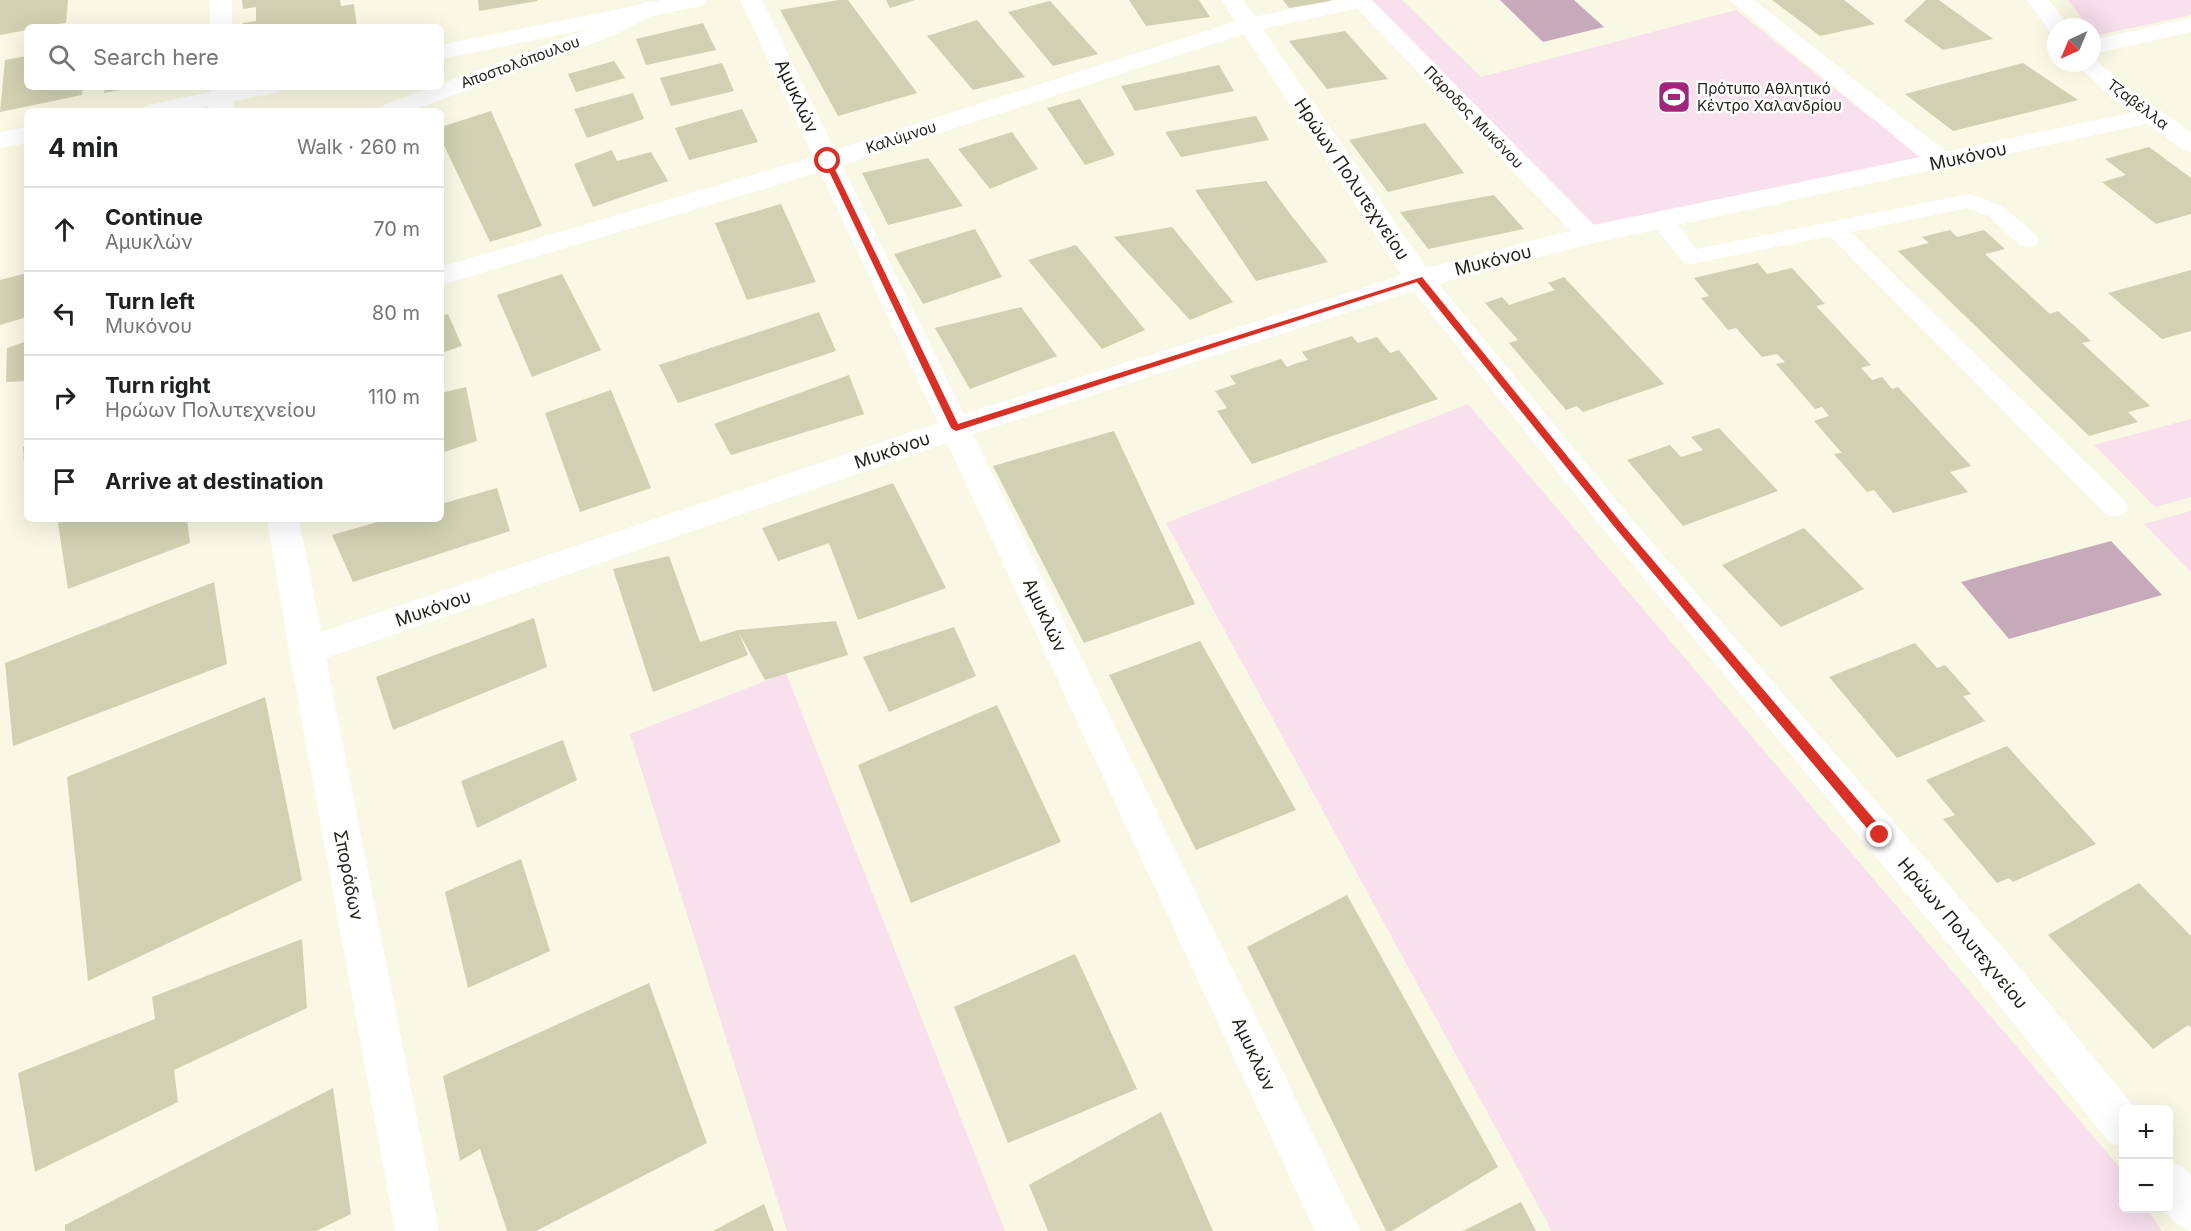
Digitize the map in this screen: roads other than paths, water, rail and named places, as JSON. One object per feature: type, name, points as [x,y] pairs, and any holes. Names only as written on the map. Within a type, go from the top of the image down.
[{"type":"street","points":[[221,0],[221,24]]},
{"type":"street","points":[[444,51],[658,4],[696,0]]},
{"type":"street","name":"Αμυκλών","points":[[751,0],[1338,1231]]},
{"type":"street","name":"Καλύμνου","points":[[444,275],[828,161],[1240,12],[1360,0]]},
{"type":"street","name":"Πάροδος Μυκόνου","points":[[1360,0],[1589,235]]},
{"type":"street","points":[[1740,0],[1942,162]]},
{"type":"street","points":[[2038,0],[2051,18]]},
{"type":"street","name":"Αποστολόπουλου","points":[[397,108],[604,31],[658,4]]},
{"type":"street","name":"Ηρώων Πολυτεχνείου","points":[[1240,12],[1419,279],[1620,527],[2000,975],[2119,1121]]},
{"type":"street","points":[[2101,45],[2191,25]]},
{"type":"street","name":"Τζαβέλλα","points":[[2098,72],[2151,116],[2191,144]]},
{"type":"street","points":[[169,108],[258,90]]},
{"type":"street","name":"Μυκόνου","points":[[306,651],[956,428],[1419,279],[1660,219],[1942,162],[2151,116]]},
{"type":"street","points":[[0,140],[24,136]]},
{"type":"street","name":"Σποράδων","points":[[284,522],[417,1231]]},
{"type":"street","points":[[2173,1187],[2191,1209]]},
{"type":"lane","points":[[1660,219],[1691,257],[1970,201],[1995,211],[2028,240]]},
{"type":"lane","points":[[1834,228],[2115,507]]},
{"type":"place","name":"Πρότυπο Αθλητικό Κέντρο Χαλανδρίου","points":[[1674,97]]}]
